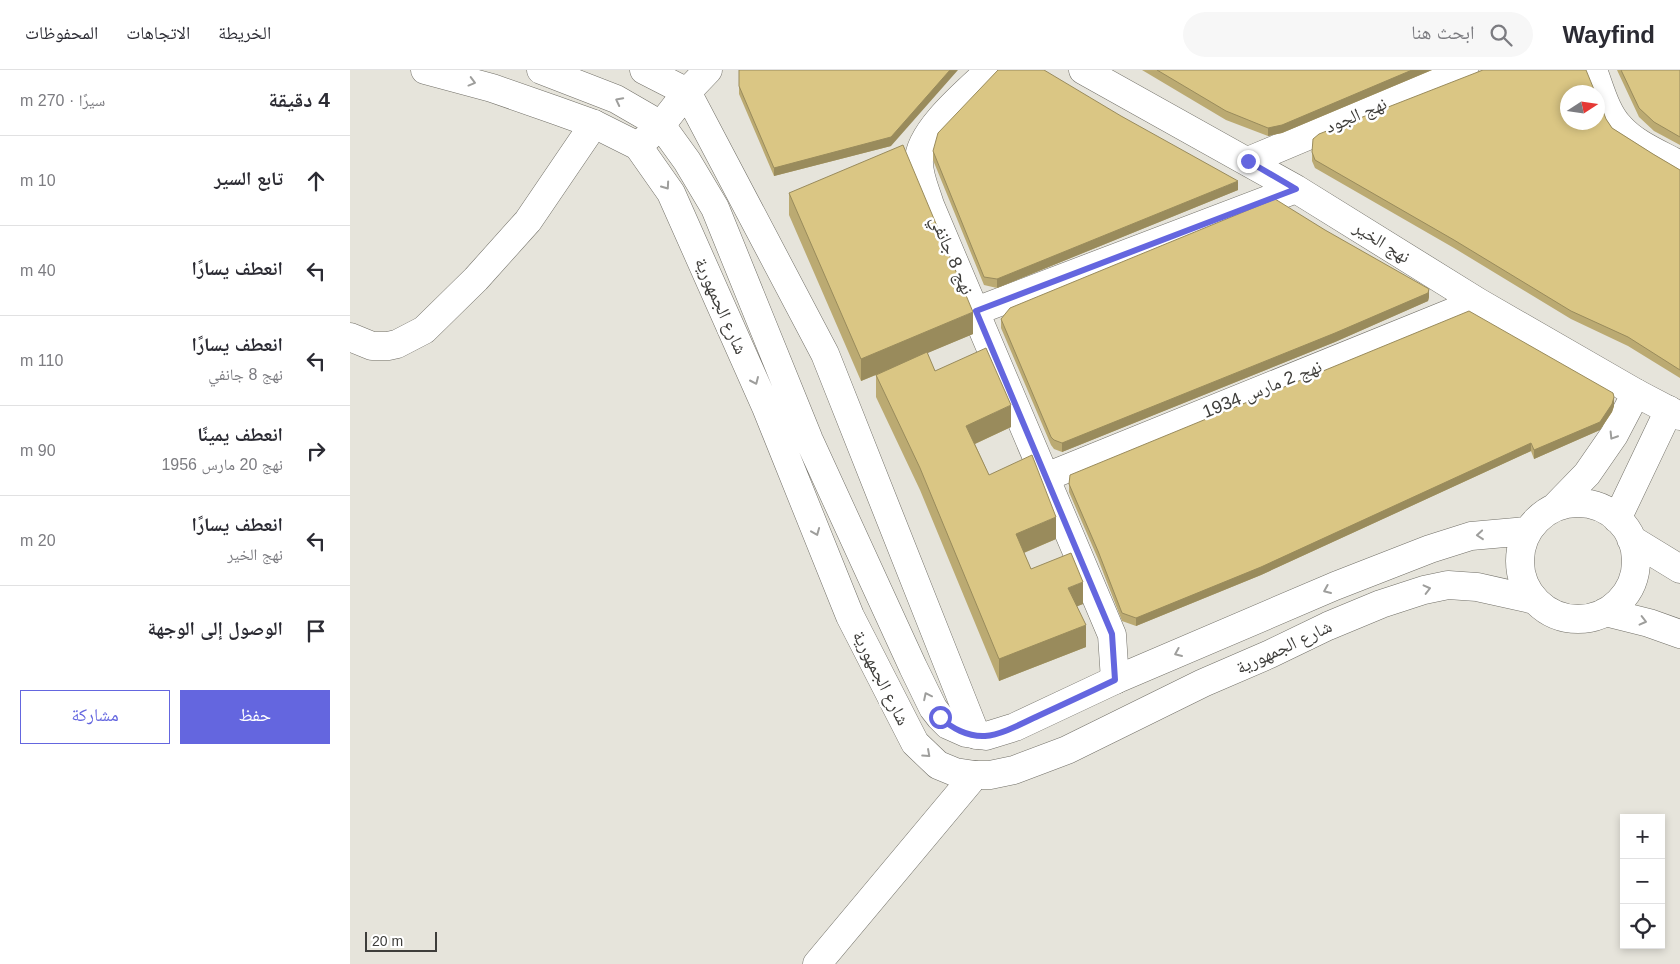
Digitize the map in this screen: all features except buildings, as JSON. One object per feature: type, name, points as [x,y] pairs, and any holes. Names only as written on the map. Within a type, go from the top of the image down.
[{"type":"street","points":[[425,70],[492,88],[594,124],[638,146],[661,126],[687,92],[708,70]]},
{"type":"street","points":[[541,70],[616,99],[661,126],[687,161],[715,208],[809,440],[933,708],[948,725],[976,736],[986,736],[1015,727],[1115,680],[1335,586],[1430,549],[1471,536],[1528,531]]},
{"type":"street","points":[[644,70],[687,92],[825,354],[976,736]]},
{"type":"street","name":"نهج 8 جانفي","points":[[990,70],[933,127],[919,149],[918,162],[930,205],[1112,634],[1115,680]]},
{"type":"street","name":"نهج الخير","points":[[1084,70],[1248,161],[1478,302],[1674,413]]},
{"type":"street","name":"نهج الجود","points":[[1248,161],[1464,70]]},
{"type":"street","points":[[1593,70],[1607,105],[1619,127],[1643,144],[1680,165]]},
{"type":"street","points":[[350,337],[372,346],[388,346],[397,344],[424,330],[476,279],[528,221],[594,124]]},
{"type":"street","name":"شارع الجمهورية","points":[[638,146],[671,193],[766,407],[850,616],[915,743],[938,765],[955,772],[974,775],[990,775],[1014,770],[1067,750],[1328,626],[1381,604],[1424,590],[1448,584],[1477,587],[1535,600]]},
{"type":"street","points":[[976,311],[1296,189]]},
{"type":"street","name":"نهج 2 مارس 1934","points":[[1046,477],[1478,302]]},
{"type":"street","points":[[1636,393],[1614,435],[1592,466],[1554,508],[1539,518],[1528,531],[1522,545],[1521,574],[1526,588],[1546,610],[1560,617],[1576,620],[1591,618],[1617,604],[1626,593],[1632,581],[1635,553],[1624,529],[1674,413]]},
{"type":"street","points":[[1554,508],[1570,504],[1587,504],[1603,509],[1624,529],[1680,569]]},
{"type":"street","points":[[1605,612],[1649,623],[1680,634]]},
{"type":"street","points":[[818,964],[974,775]]},
{"type":"route","points":[[940,717],[957,730],[976,736],[986,736],[1015,727],[1115,680],[1112,634],[976,311],[1296,189],[1248,161]]}]
